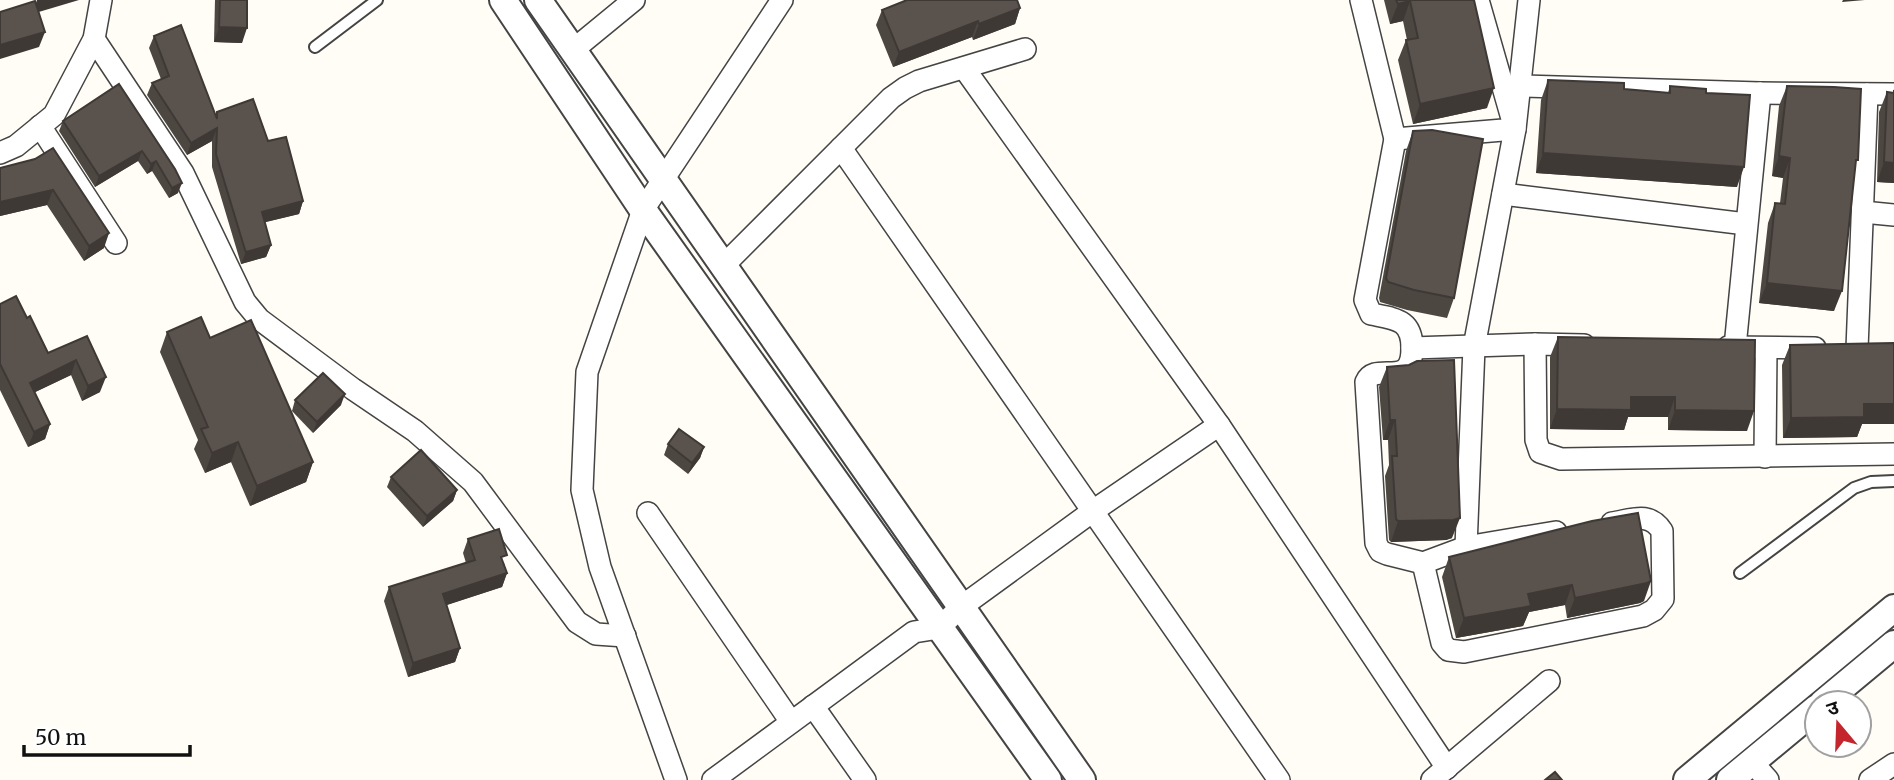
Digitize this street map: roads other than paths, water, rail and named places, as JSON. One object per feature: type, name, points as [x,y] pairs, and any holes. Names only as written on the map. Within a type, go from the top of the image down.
[{"type":"street","points":[[0,153],[16,146],[54,115],[94,39],[101,0]]},
{"type":"street","points":[[503,0],[643,210],[1048,780]]},
{"type":"street","points":[[538,0],[1082,780]]},
{"type":"street","points":[[573,50],[634,0]]},
{"type":"street","points":[[676,780],[600,567],[582,490],[587,372],[643,210],[782,0]]},
{"type":"street","points":[[1361,0],[1395,139],[1365,300],[1371,314],[1405,324],[1412,335],[1412,361],[1405,371],[1372,374],[1366,382],[1376,543],[1380,551],[1423,562],[1466,547],[1646,517],[1657,522],[1662,530],[1663,599],[1654,610],[1643,616],[1464,652],[1448,650],[1443,643],[1423,562]]},
{"type":"street","points":[[1478,0],[1514,130]]},
{"type":"street","points":[[1466,547],[1474,347],[1514,130],[1529,0]]},
{"type":"street","points":[[94,39],[183,173],[251,311],[353,389],[415,431],[473,482],[578,622],[596,634],[625,636]]},
{"type":"street","points":[[723,266],[891,98],[919,81],[1025,49]]},
{"type":"street","points":[[964,68],[1219,425],[1439,774],[1549,681]]},
{"type":"street","points":[[1520,86],[1894,94]]},
{"type":"street","points":[[1735,347],[1760,93]]},
{"type":"street","points":[[1857,349],[1867,94]]},
{"type":"street","points":[[40,127],[116,243]]},
{"type":"street","points":[[1395,139],[1514,130]]},
{"type":"street","points":[[841,148],[1279,780]]},
{"type":"street","points":[[1503,194],[1746,224]]},
{"type":"street","points":[[1863,212],[1894,215]]},
{"type":"street","points":[[1535,344],[1536,440],[1540,452],[1561,459],[1894,454]]},
{"type":"street","points":[[1412,348],[1602,345]]},
{"type":"street","points":[[1708,347],[1882,349]]},
{"type":"street","points":[[1765,457],[1766,348]]},
{"type":"street","points":[[713,780],[914,632],[939,628],[961,607],[1219,425]]},
{"type":"street","points":[[648,513],[791,722]]},
{"type":"street","points":[[1687,780],[1894,608]]},
{"type":"street","points":[[1840,689],[1894,644]]},
{"type":"street","points":[[813,706],[865,780]]},
{"type":"street","points":[[1730,780],[1760,771],[1803,723]]},
{"type":"street","points":[[1736,739],[1760,771]]},
{"type":"street","points":[[1870,780],[1894,764]]},
{"type":"lane","points":[[315,47],[377,0]]},
{"type":"lane","points":[[1740,573],[1854,488],[1871,482],[1894,481]]}]
